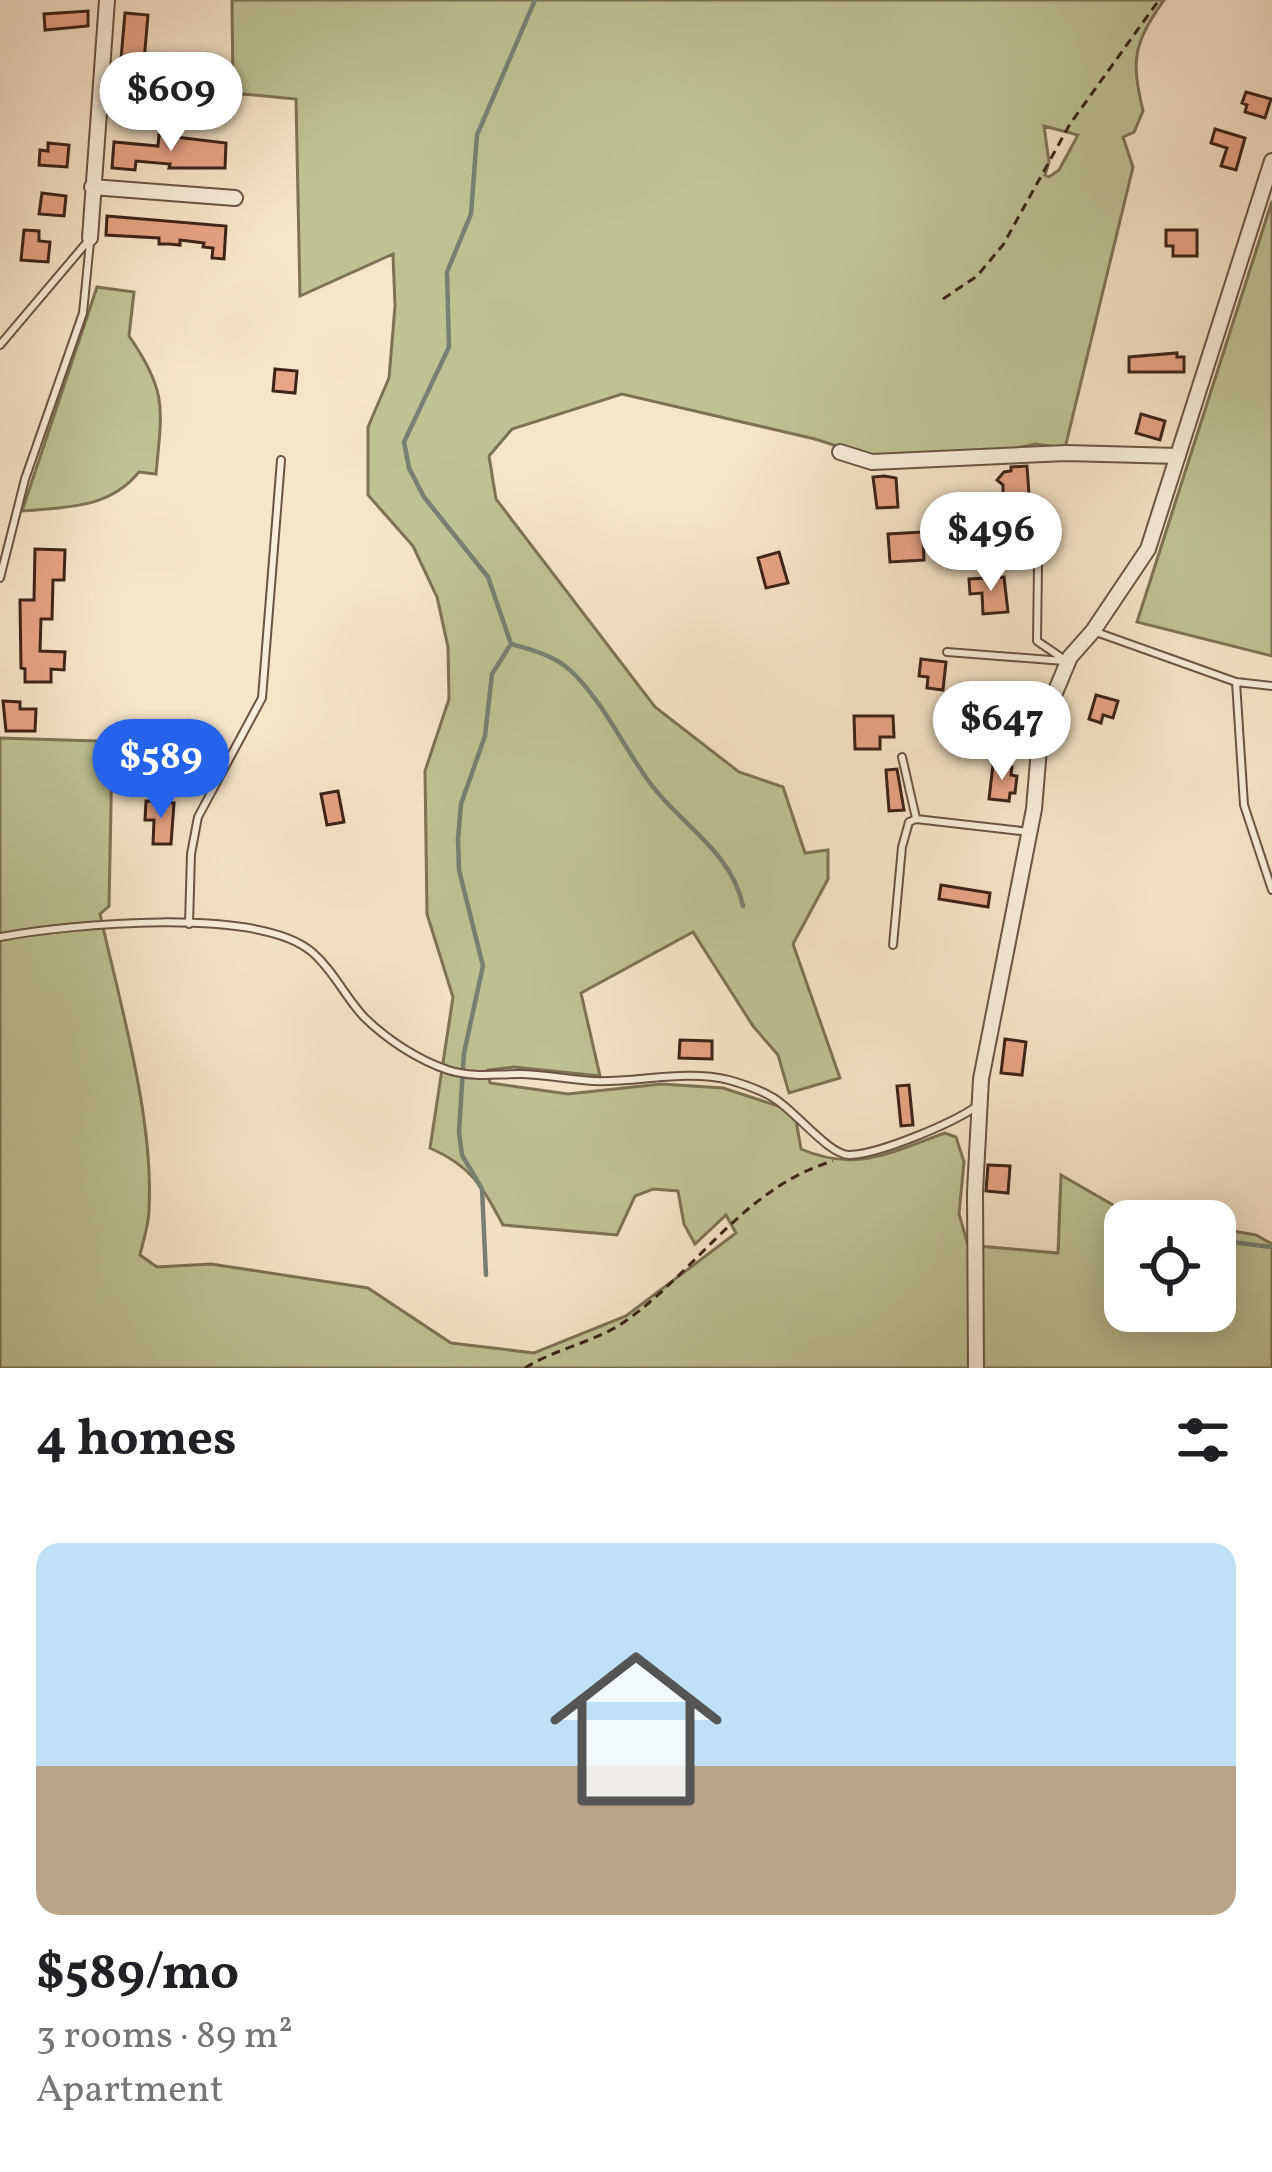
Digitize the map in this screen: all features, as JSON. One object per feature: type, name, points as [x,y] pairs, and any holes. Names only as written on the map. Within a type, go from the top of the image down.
[{"type":"street","points":[[90,238],[107,0]]},
{"type":"street","points":[[976,1368],[975,1192],[981,1079],[1030,832],[1049,707],[1068,661],[1148,549],[1272,161]]},
{"type":"street","points":[[92,187],[235,198]]},
{"type":"street","points":[[840,452],[872,462],[1066,453],[1178,456]]},
{"type":"lane","points":[[0,345],[90,238]]},
{"type":"lane","points":[[0,578],[25,479],[83,313],[90,238]]},
{"type":"lane","points":[[189,924],[191,854],[198,817],[262,698],[281,460]]},
{"type":"lane","points":[[1038,564],[1036,641],[1068,661]]},
{"type":"lane","points":[[1093,631],[1237,682],[1272,686]]},
{"type":"lane","points":[[947,652],[1068,661]]},
{"type":"lane","points":[[1237,682],[1244,806],[1272,890]]},
{"type":"lane","points":[[902,757],[916,819]]},
{"type":"lane","points":[[892,946],[909,822],[1030,832]]},
{"type":"lane","points":[[0,937],[43,929],[189,924],[276,933],[298,940],[338,980],[363,1016],[426,1062],[454,1072],[595,1081],[686,1076],[726,1079],[770,1095],[836,1153],[852,1155],[959,1118],[980,1103]]},
{"type":"path","points":[[943,299],[977,275],[1003,244],[1070,124],[1159,0]]},
{"type":"path","points":[[525,1368],[625,1322],[758,1199],[817,1166],[852,1155]]},
{"type":"green space","points":[[232,0],[1164,0],[1137,53],[1143,111],[1134,132],[1123,137],[1133,167],[1065,448],[1035,444],[1008,450],[874,458],[815,439],[622,394],[512,429],[489,456],[496,499],[655,707],[739,772],[783,787],[805,853],[828,850],[828,879],[793,944],[840,1078],[789,1093],[778,1055],[753,1026],[693,932],[581,993],[600,1076],[514,1067],[488,1070],[490,1083],[568,1094],[661,1084],[723,1088],[781,1107],[796,1120],[801,1149],[839,1159],[891,1153],[945,1133],[956,1137],[964,1162],[959,1214],[968,1245],[1058,1253],[1061,1175],[1104,1200],[1104,1332],[1236,1332],[1236,1232],[1256,1235],[1272,1244],[1272,1368],[0,1368],[0,738],[97,741],[107,745],[112,755],[109,906],[100,914],[134,1061],[146,1137],[149,1215],[140,1255],[157,1267],[211,1264],[368,1288],[451,1343],[534,1353],[626,1316],[736,1233],[726,1215],[695,1244],[684,1224],[678,1191],[653,1189],[635,1196],[617,1235],[503,1225],[474,1179],[430,1148],[453,997],[427,914],[425,771],[449,699],[448,647],[437,597],[413,546],[368,495],[368,427],[389,378],[395,306],[393,254],[300,296],[296,99],[233,89]],"holes":[[[1044,126],[1078,135],[1059,170],[1045,175],[1049,162]]]},
{"type":"green space","points":[[1272,201],[1272,656],[1137,622]]},
{"type":"green space","points":[[97,287],[134,292],[129,336],[151,372],[159,402],[156,474],[139,472],[114,493],[86,504],[22,511]]},
{"type":"building","points":[[88,11],[88,26],[45,30],[44,14]]},
{"type":"building","points":[[125,13],[148,15],[142,84],[119,82]]},
{"type":"building","points":[[1246,92],[1271,99],[1265,118],[1245,112]]},
{"type":"building","points":[[1215,129],[1245,138],[1236,170],[1221,166],[1227,148],[1211,143]]},
{"type":"building","points":[[159,135],[226,143],[225,168],[169,168],[170,164],[136,161],[135,170],[112,168],[114,142],[158,146]]},
{"type":"building","points":[[48,143],[69,145],[67,167],[39,165],[40,150],[48,151]]},
{"type":"building","points":[[42,193],[66,196],[64,216],[39,214]]},
{"type":"building","points":[[107,216],[226,226],[224,259],[212,258],[213,248],[203,247],[204,243],[159,244],[159,238],[106,235]]},
{"type":"building","points":[[24,230],[39,231],[39,241],[50,242],[48,262],[21,260]]},
{"type":"building","points":[[1166,230],[1197,230],[1197,256],[1173,256],[1173,246],[1166,246]]},
{"type":"building","points":[[1177,353],[1184,357],[1184,372],[1129,372],[1129,357]]},
{"type":"building","points":[[275,369],[297,371],[295,393],[273,391]]},
{"type":"building","points":[[1141,414],[1165,421],[1160,440],[1136,433]]},
{"type":"building","points":[[1027,466],[1029,494],[1003,496],[1003,485],[997,480],[1011,467]]},
{"type":"building","points":[[873,477],[896,478],[898,507],[877,508]]},
{"type":"building","points":[[1027,523],[1028,554],[1007,554],[1007,544],[996,545],[995,524]]},
{"type":"building","points":[[923,532],[924,560],[890,562],[888,534]]},
{"type":"building","points":[[35,549],[65,550],[64,580],[53,580],[52,619],[41,619],[40,651],[65,652],[64,670],[51,669],[51,682],[25,682],[21,668],[20,600],[34,600]]},
{"type":"building","points":[[779,552],[788,583],[766,588],[758,558]]},
{"type":"building","points":[[1004,577],[1008,612],[983,614],[982,593],[970,594],[969,579]]},
{"type":"building","points":[[921,659],[946,662],[943,690],[927,688],[928,677],[919,676]]},
{"type":"building","points":[[1001,688],[1020,690],[1023,716],[1017,715],[1017,723],[997,722]]},
{"type":"building","points":[[1096,695],[1118,701],[1113,718],[1103,715],[1101,723],[1089,719]]},
{"type":"building","points":[[3,701],[20,702],[20,709],[36,709],[35,731],[6,731]]},
{"type":"building","points":[[854,716],[893,716],[894,737],[880,737],[880,749],[855,749]]},
{"type":"building","points":[[993,765],[1012,767],[1011,775],[1017,776],[1009,801],[989,799]]},
{"type":"building","points":[[897,769],[904,810],[889,811],[886,770]]},
{"type":"building","points":[[338,791],[344,822],[327,825],[321,794]]},
{"type":"building","points":[[146,801],[174,803],[171,844],[153,844],[154,820],[145,820]]},
{"type":"building","points":[[941,885],[990,893],[988,907],[939,899]]},
{"type":"building","points":[[1005,1039],[1026,1042],[1022,1075],[1001,1073]]},
{"type":"building","points":[[680,1040],[712,1041],[712,1059],[679,1058]]},
{"type":"building","points":[[909,1085],[913,1125],[901,1126],[897,1086]]},
{"type":"building","points":[[988,1165],[1010,1166],[1008,1193],[986,1191]]},
{"type":"waterway","points":[[535,0],[477,135],[471,214],[447,272],[449,347],[404,442],[409,468],[424,497],[488,577],[511,644],[554,659],[586,688],[650,783],[717,854],[743,906]]},
{"type":"waterway","points":[[486,1275],[482,1189],[462,1155],[459,1132],[464,1053],[483,966],[459,870],[458,839],[461,804],[485,736],[492,674],[509,647]]},
{"type":"waterway","points":[[1236,1243],[1272,1247]]}]
